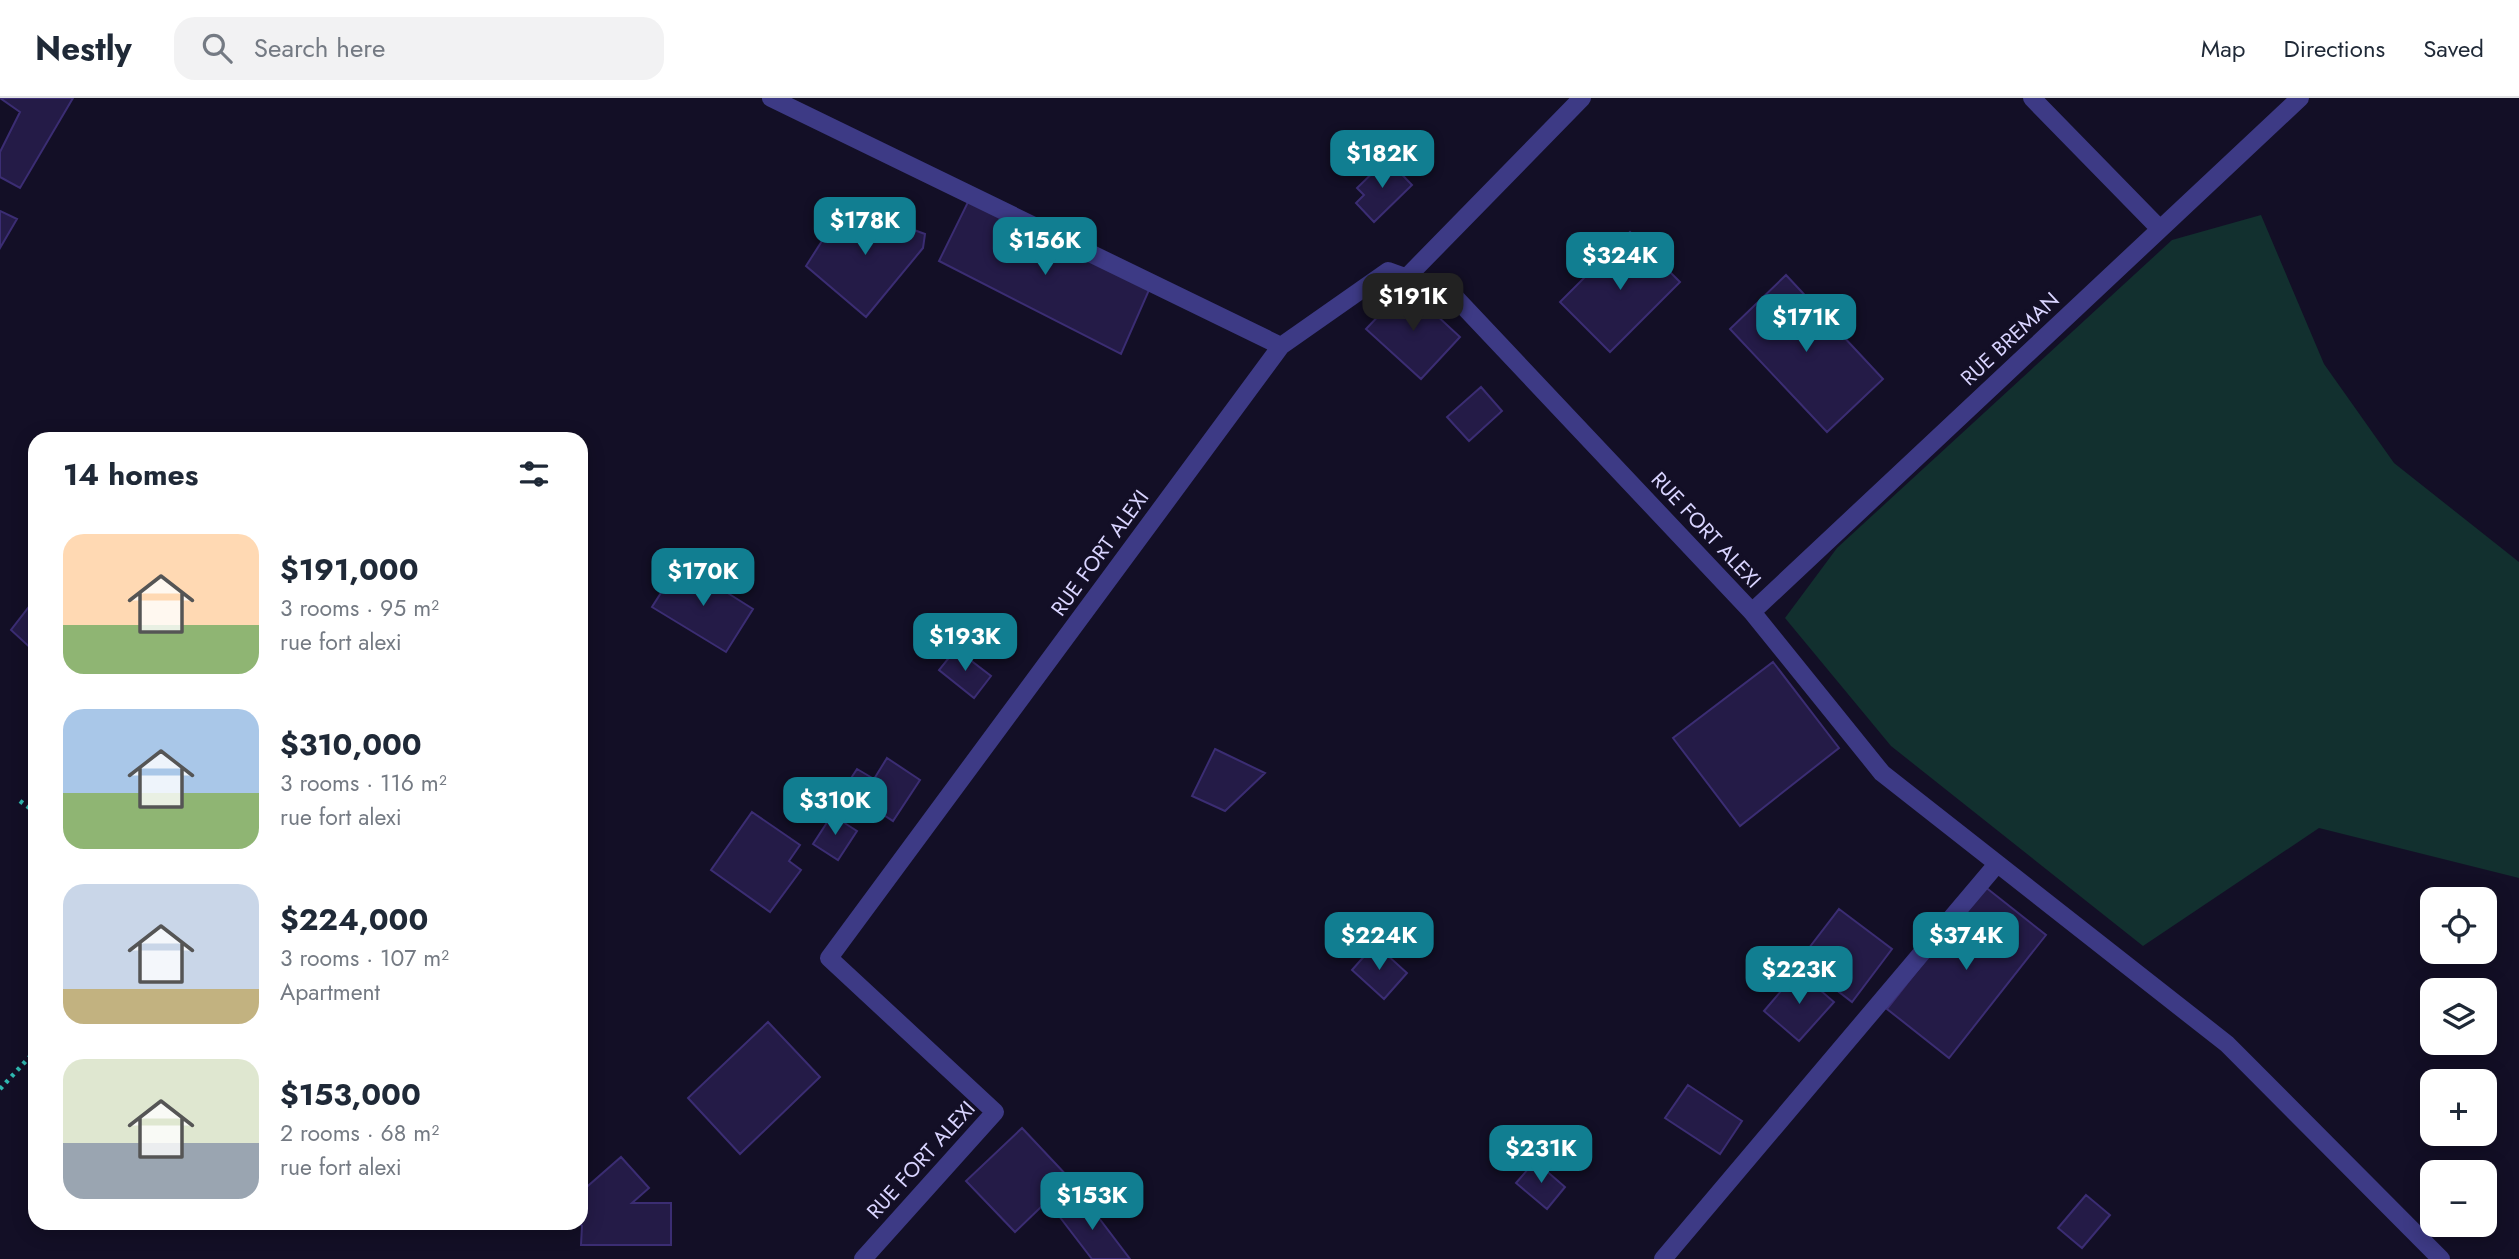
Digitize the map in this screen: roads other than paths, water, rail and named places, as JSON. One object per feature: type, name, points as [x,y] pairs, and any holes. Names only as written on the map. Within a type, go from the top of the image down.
[{"type":"street","points":[[771,98],[1281,346]]},
{"type":"street","points":[[1406,278],[1581,98]]},
{"type":"street","points":[[2032,98],[2160,229]]},
{"type":"street","name":"RUE BREMAN","points":[[1752,612],[2300,98]]},
{"type":"street","name":"RUE FORT ALEXI","points":[[863,1259],[995,1112],[829,958],[1281,346],[1388,271],[1452,294],[1752,612],[1882,773],[2227,1044],[2441,1259]]},
{"type":"street","points":[[1663,1259],[1997,864]]}]
